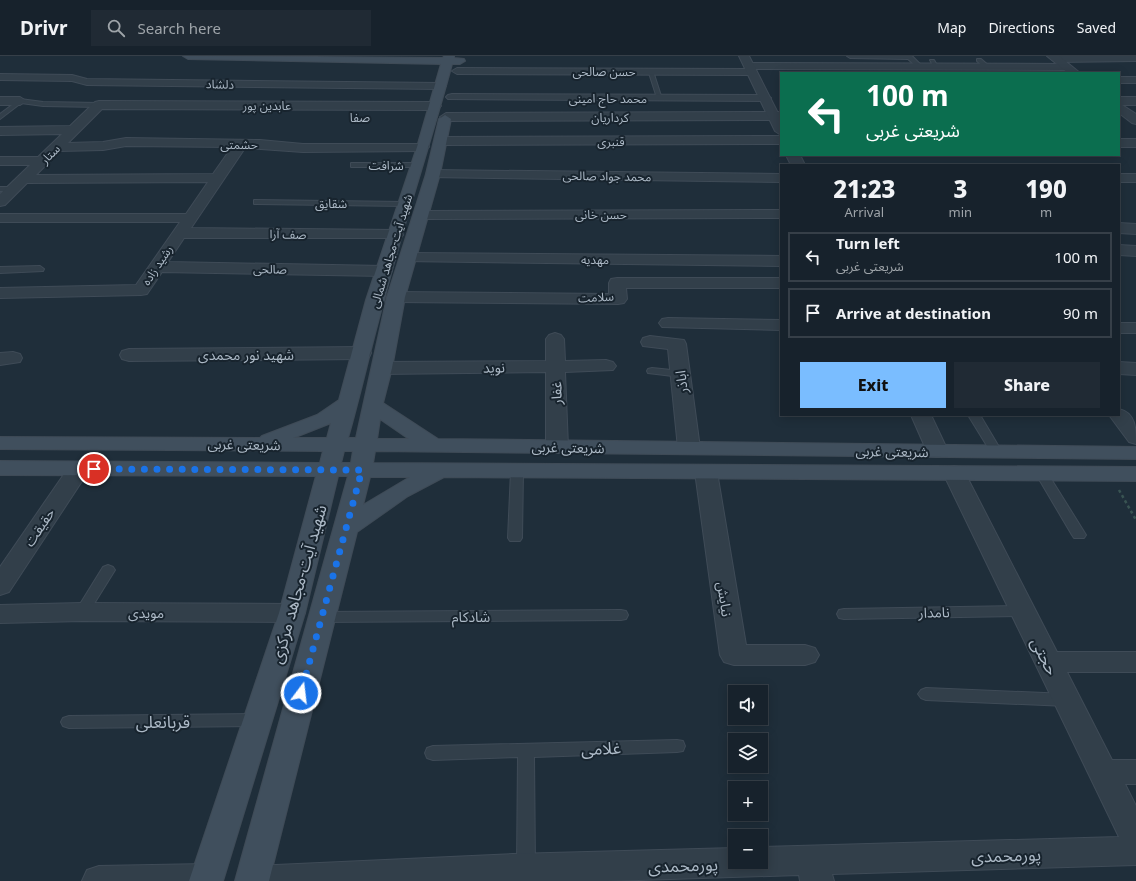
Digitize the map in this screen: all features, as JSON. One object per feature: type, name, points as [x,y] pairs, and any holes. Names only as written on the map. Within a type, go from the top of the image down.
[{"type":"main road","points":[[188,56],[455,61]]},
{"type":"main road","name":"شهید آیت-مجاهد شمالی","points":[[333,458],[395,235],[417,165],[446,92],[455,61]]},
{"type":"main road","name":"شهید آیت-مجاهد شمالی","points":[[364,458],[377,386],[396,298],[422,215],[441,141],[438,113]]},
{"type":"main road","points":[[251,469],[261,460],[265,451],[259,444],[324,419],[350,395],[377,386],[433,446]]},
{"type":"main road","name":"شریعتی غربی","points":[[0,443],[259,444],[333,458]]},
{"type":"main road","name":"شریعتی غربی","points":[[364,458],[433,446],[1136,453]]},
{"type":"main road","name":"شریعتی غربی","points":[[0,468],[251,469],[333,458],[364,458],[446,470],[1136,474]]},
{"type":"main road","name":"شهید آیت-مجاهد مرکزی","points":[[206,880],[292,613],[333,458]]},
{"type":"main road","name":"شهید آیت-مجاهد مرکزی","points":[[252,881],[364,458]]},
{"type":"main road","points":[[346,528],[416,481],[446,470]]},
{"type":"street","points":[[1054,57],[1136,58]]},
{"type":"street","points":[[1054,57],[1071,70]]},
{"type":"street","points":[[478,61],[531,60]]},
{"type":"street","points":[[557,71],[561,60]]},
{"type":"street","name":"حسن صالحی","points":[[455,61],[557,71],[650,72],[748,64],[919,66],[934,64],[983,64],[1071,70]]},
{"type":"street","points":[[748,64],[763,94],[777,116],[780,127]]},
{"type":"street","name":"دلشاد","points":[[0,77],[72,78],[87,82],[446,92]]},
{"type":"street","points":[[1120,80],[1136,80]]},
{"type":"street","name":"محمد حاج امینی","points":[[446,92],[660,98],[763,94],[774,90]]},
{"type":"street","points":[[0,101],[20,101]]},
{"type":"street","points":[[1120,101],[1136,101]]},
{"type":"street","name":"عابدین پور","points":[[99,105],[438,113]]},
{"type":"street","name":"ستار","points":[[3,197],[24,179],[99,105]]},
{"type":"street","points":[[1120,108],[1128,117]]},
{"type":"street","name":"کرداریان","points":[[438,113],[777,116]]},
{"type":"street","name":"صفا","points":[[288,117],[438,113]]},
{"type":"street","points":[[0,131],[73,130]]},
{"type":"street","name":"قنبری","points":[[441,141],[780,140]]},
{"type":"street","name":"حشمتی","points":[[56,148],[103,146],[126,142],[240,145],[260,144],[303,148],[423,148]]},
{"type":"street","points":[[1120,143],[1136,143]]},
{"type":"street","name":"رشید زاده","points":[[0,292],[141,290],[240,145]]},
{"type":"street","points":[[0,161],[42,161]]},
{"type":"street","name":"محمد جواد صالحی","points":[[433,174],[780,178]]},
{"type":"street","points":[[24,179],[217,178]]},
{"type":"street","points":[[1120,178],[1136,178]]},
{"type":"street","name":"حسن خانی","points":[[422,215],[780,214]]},
{"type":"street","points":[[0,218],[190,218]]},
{"type":"street","points":[[1120,228],[1136,229]]},
{"type":"street","name":"صف آرا","points":[[180,233],[395,235]]},
{"type":"street","points":[[1120,250],[1136,251]]},
{"type":"street","name":"مهدیه","points":[[409,258],[780,261]]},
{"type":"street","name":"صالحی","points":[[156,267],[384,271]]},
{"type":"street","name":"سلامت","points":[[396,298],[618,298],[617,283],[780,283]]},
{"type":"street","points":[[668,323],[780,325]]},
{"type":"street","points":[[1120,328],[1136,328]]},
{"type":"street","name":"غفار","points":[[555,339],[557,447]]},
{"type":"street","name":"اباذر","points":[[650,342],[677,344],[689,448]]},
{"type":"street","name":"شهید نور محمدی","points":[[129,355],[362,353]]},
{"type":"street","name":"نوید","points":[[377,386],[555,367],[606,366]]},
{"type":"street","points":[[1120,368],[1136,369]]},
{"type":"street","points":[[921,416],[937,451]]},
{"type":"street","points":[[1120,416],[1136,438]]},
{"type":"street","name":"حقیقت","points":[[0,586],[78,469]]},
{"type":"street","name":"نیایش","points":[[706,472],[734,655],[805,655]]},
{"type":"street","name":"حجتی","points":[[954,474],[1136,838]]},
{"type":"street","name":"مویدی","points":[[0,614],[82,612],[292,613]]},
{"type":"street","points":[[1048,662],[1136,662]]},
{"type":"street","points":[[1103,772],[1136,772]]},
{"type":"street","name":"پورمحمدی","points":[[252,881],[526,869],[815,871],[1136,851]]},
{"type":"street","points":[[100,881],[206,880]]},
{"type":"lane","points":[[850,56],[910,57],[919,66]]},
{"type":"lane","points":[[650,72],[660,98]]},
{"type":"lane","points":[[0,117],[20,101],[43,104],[99,105]]},
{"type":"lane","name":"شرافت","points":[[354,165],[417,165]]},
{"type":"lane","name":"شقایق","points":[[257,202],[405,204]]},
{"type":"lane","points":[[0,270],[40,269]]},
{"type":"lane","points":[[652,371],[680,374]]},
{"type":"lane","points":[[975,416],[996,452]]},
{"type":"lane","points":[[515,538],[517,471]]},
{"type":"lane","points":[[1042,474],[1079,535]]},
{"type":"lane","points":[[82,612],[108,570]]},
{"type":"lane","name":"نامدار","points":[[844,614],[1023,611]]},
{"type":"lane","name":"شادکام","points":[[322,617],[621,615]]},
{"type":"lane","points":[[926,694],[1067,700]]},
{"type":"lane","name":"قربانعلی","points":[[69,722],[257,720]]},
{"type":"lane","name":"غلامی","points":[[433,753],[677,746]]},
{"type":"lane","points":[[526,750],[526,869]]},
{"type":"path","points":[[1109,474],[1136,520]]},
{"type":"route","points":[[94,469],[362,470],[301,693]]}]
